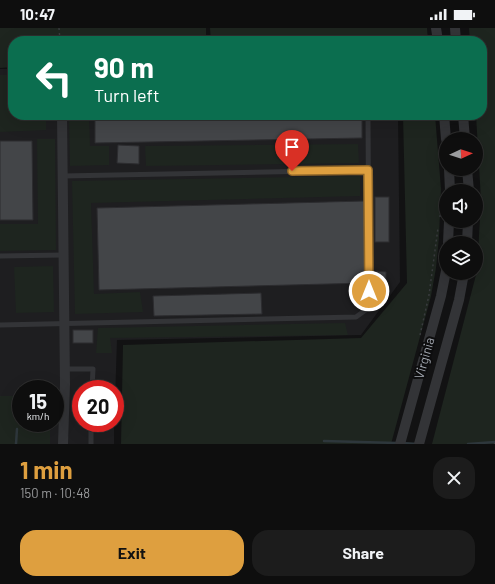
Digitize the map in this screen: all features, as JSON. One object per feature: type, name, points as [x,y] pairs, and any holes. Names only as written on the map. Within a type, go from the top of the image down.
[{"type":"street","points":[[62,120],[64,255],[63,444]]},
{"type":"street","points":[[443,132],[444,120]]},
{"type":"street","points":[[463,120],[464,132]]},
{"type":"street","name":"Virginia","points":[[400,444],[444,280]]},
{"type":"street","name":"Virginia","points":[[419,444],[459,300],[463,280]]},
{"type":"lane","points":[[0,326],[64,323],[356,317],[367,309],[369,291],[368,120]]},
{"type":"lane","points":[[63,176],[368,170]]},
{"type":"lane","points":[[0,256],[64,255]]},
{"type":"lane","points":[[64,369],[93,369],[92,380]]},
{"type":"lane","points":[[91,432],[91,444]]},
{"type":"path","points":[[418,340],[429,295],[438,228]]},
{"type":"shaded area","points":[[0,28],[206,28],[206,36],[8,36],[8,67],[0,68]]},
{"type":"shaded area","points":[[210,28],[427,28],[428,36],[211,36]]},
{"type":"shaded area","points":[[469,28],[495,28],[495,444],[432,444],[475,280],[483,280],[483,236],[479,236],[479,228],[483,228],[483,184],[480,184],[480,176],[483,176],[483,132],[477,132],[476,120],[487,120],[487,36],[470,36]]},
{"type":"shaded area","points":[[0,69],[8,69],[8,120],[398,120],[400,282],[361,335],[117,340],[116,380],[72,380],[72,432],[114,432],[114,444],[0,444]]},
{"type":"shaded area","points":[[0,75],[8,75],[8,120],[46,120],[46,130],[0,132]]},
{"type":"shaded area","points":[[69,120],[89,120],[90,146],[109,146],[109,165],[70,166]]},
{"type":"shaded area","points":[[403,120],[435,120],[441,184],[439,184],[439,228],[436,268],[431,296],[391,444],[121,444],[121,432],[124,432],[123,345],[361,338],[407,283]]},
{"type":"shaded area","points":[[37,139],[55,139],[56,250],[0,251],[0,224],[38,224]]},
{"type":"shaded area","points":[[358,144],[359,163],[146,166],[145,146]]},
{"type":"shaded area","points":[[360,176],[360,196],[91,203],[94,294],[140,292],[143,312],[75,314],[72,181]]},
{"type":"shaded area","points":[[53,266],[54,312],[16,313],[14,267]]},
{"type":"shaded area","points":[[345,323],[348,335],[110,338],[112,353],[96,353],[98,328]]},
{"type":"shaded area","points":[[0,396],[12,396],[12,432],[50,432],[50,444],[0,444]]},
{"type":"building","points":[[95,120],[362,120],[362,138],[95,143]]},
{"type":"building","points":[[0,141],[32,141],[33,220],[0,220]]},
{"type":"building","points":[[118,145],[139,146],[139,164],[117,163]]},
{"type":"building","points":[[375,197],[389,197],[389,242],[375,242]]},
{"type":"building","points":[[364,201],[366,283],[99,290],[97,208]]},
{"type":"building","points":[[376,271],[386,272],[386,303],[375,303]]},
{"type":"building","points":[[261,293],[262,314],[154,316],[153,296]]},
{"type":"building","points":[[73,330],[93,330],[93,343],[73,343]]},
{"type":"waterway","points":[[16,444],[17,432]]},
{"type":"waterway","points":[[324,441],[397,443]]},
{"type":"waterway","points":[[468,444],[495,442]]},
{"type":"waterway","points":[[402,443],[417,444]]},
{"type":"route","points":[[292,171],[368,170],[369,291]]}]
